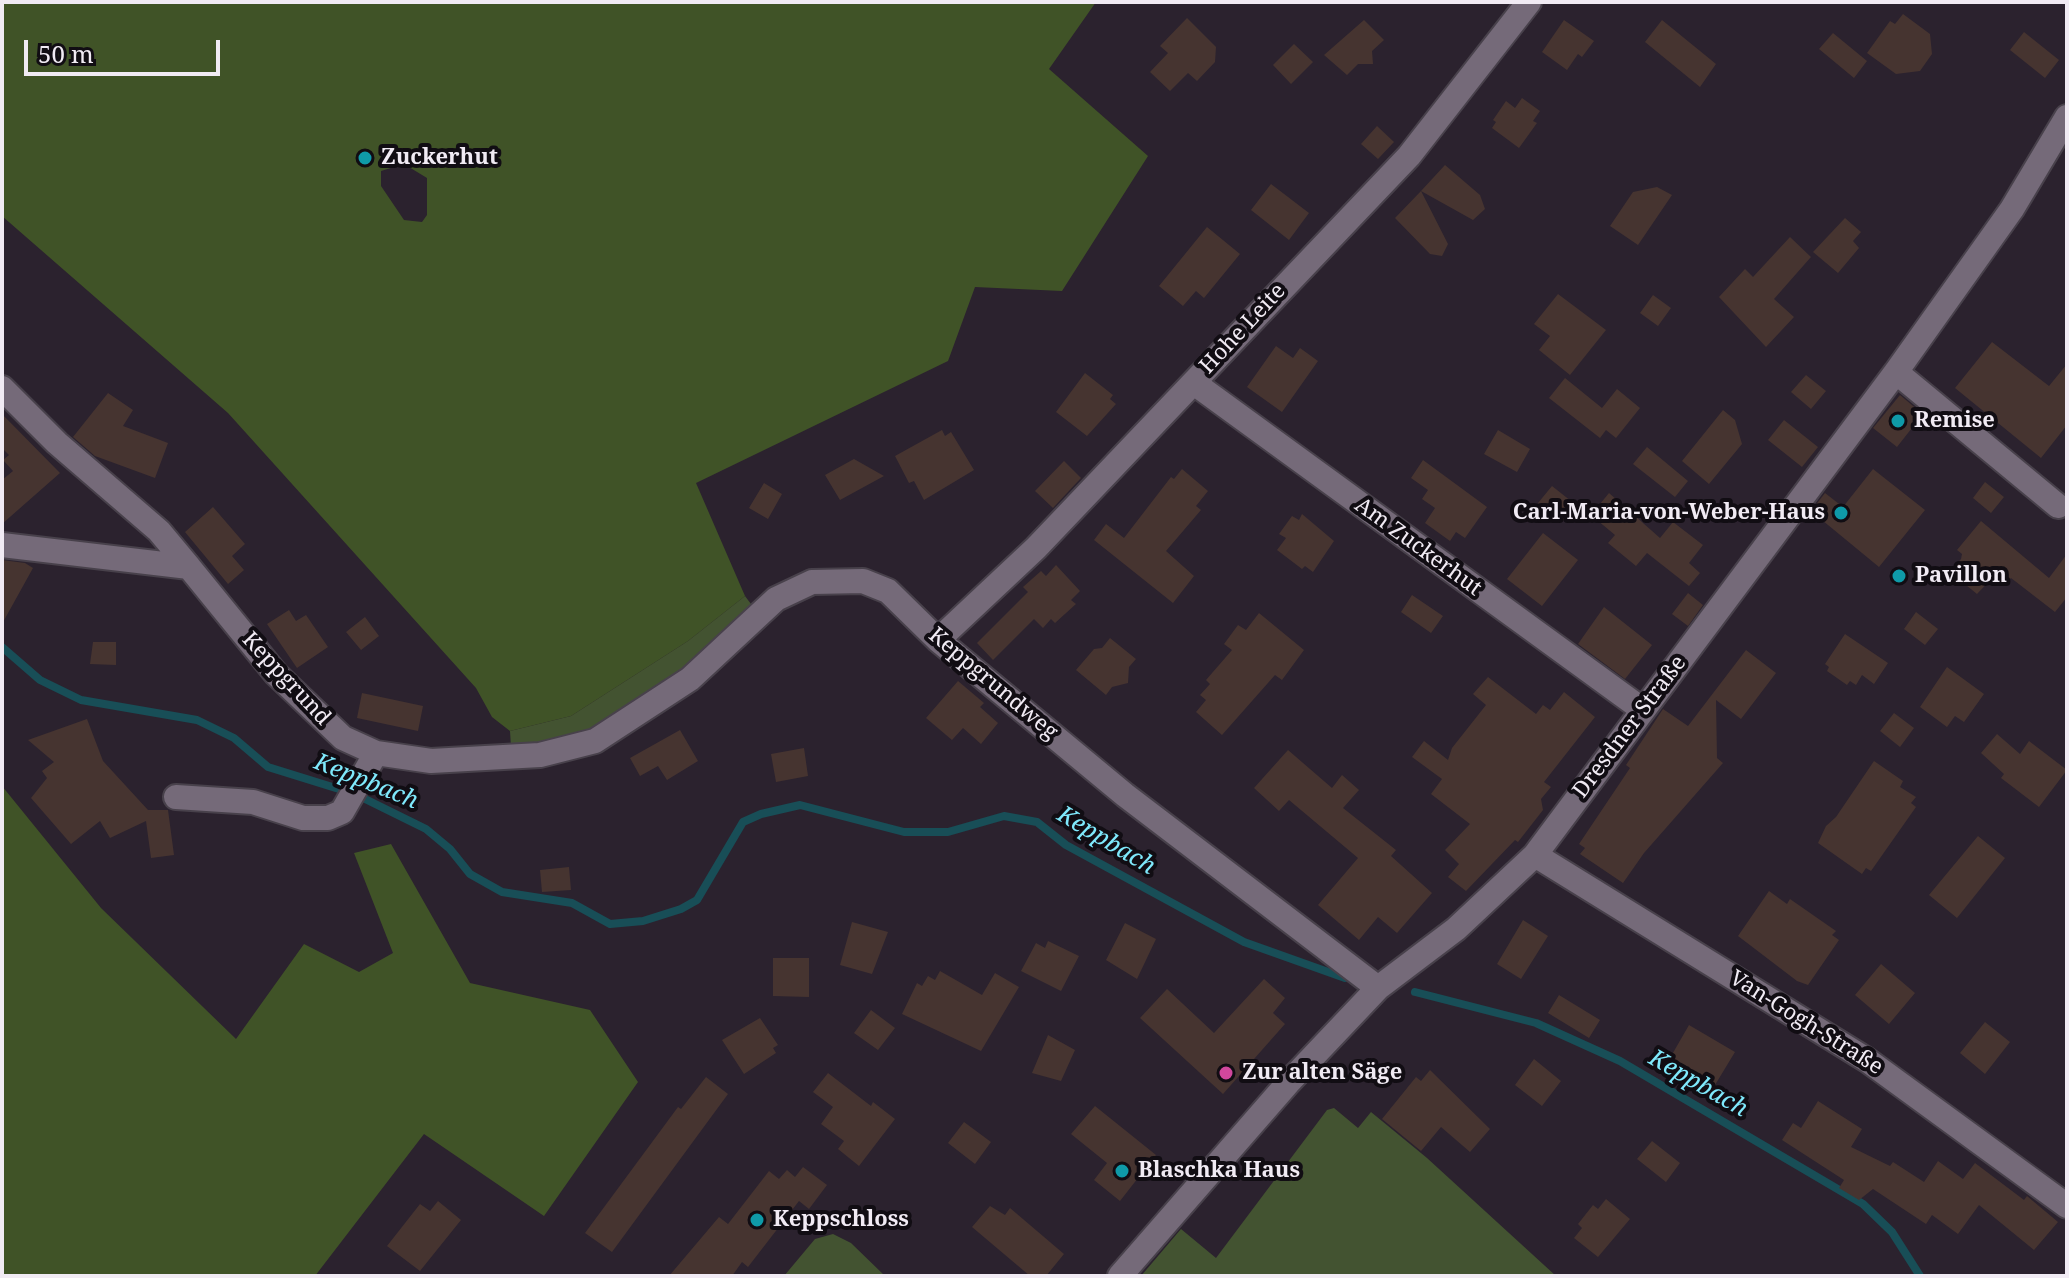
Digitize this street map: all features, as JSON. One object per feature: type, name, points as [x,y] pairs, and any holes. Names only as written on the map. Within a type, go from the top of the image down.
[{"type":"street","name":"Hohe Leite","points":[[938,640],[1036,548],[1409,156],[1529,2]]},
{"type":"street","name":"Dresdner Straße","points":[[1120,1276],[1288,1083],[1378,988],[1456,929],[1535,855],[1896,372],[2012,209],[2067,117]]},
{"type":"street","points":[[1896,372],[2058,506]]},
{"type":"street","name":"Am Zuckerhut","points":[[1194,383],[1643,710]]},
{"type":"street","name":"Keppgrund","points":[[2,388],[57,443],[159,531],[276,674],[319,718],[370,762],[469,761],[540,755],[595,741]]},
{"type":"street","points":[[2,545],[189,567]]},
{"type":"street","name":"Keppgrundweg","points":[[595,741],[690,679],[776,599],[812,582],[863,581],[888,591],[938,640],[1125,795],[1378,988]]},
{"type":"street","points":[[176,797],[253,802],[303,818],[328,818],[342,812],[370,762]]},
{"type":"street","name":"Van-Gogh-Straße","points":[[1535,855],[1867,1060],[2067,1206]]},
{"type":"green space","points":[[2,2],[1096,2],[1049,69],[1148,156],[1062,291],[975,287],[948,361],[696,483],[745,596],[688,641],[571,716],[510,731],[492,717],[476,688],[228,413],[2,216]],"holes":[[[404,164],[427,178],[427,215],[422,222],[404,220],[381,186],[381,171]]]},
{"type":"green space","points":[[745,596],[754,608],[683,674],[591,732],[542,744],[511,747],[510,731],[571,716],[688,641]]},
{"type":"green space","points":[[2,786],[101,908],[236,1039],[304,944],[359,972],[393,953],[354,853],[391,844],[470,983],[590,1010],[638,1082],[544,1216],[424,1134],[315,1276],[2,1276]]},
{"type":"green space","points":[[1334,1108],[1358,1128],[1371,1112],[1427,1158],[1556,1276],[1141,1276],[1181,1229],[1216,1258],[1327,1110]]},
{"type":"green space","points":[[833,1234],[851,1243],[885,1276],[784,1276],[815,1239]]},
{"type":"building","points":[[1903,14],[1930,34],[1932,54],[1920,71],[1896,74],[1867,53],[1890,21],[1895,24]]},
{"type":"building","points":[[1187,18],[1216,47],[1215,62],[1197,81],[1188,73],[1170,91],[1150,72],[1168,53],[1160,46]]},
{"type":"building","points":[[1364,20],[1384,40],[1372,51],[1373,64],[1358,64],[1347,75],[1324,55]]},
{"type":"building","points":[[1564,20],[1594,41],[1582,57],[1578,54],[1567,70],[1542,52]]},
{"type":"building","points":[[1662,20],[1716,64],[1700,87],[1645,42]]},
{"type":"building","points":[[2024,32],[2059,60],[2045,78],[2010,50]]},
{"type":"building","points":[[1833,33],[1867,61],[1854,78],[1819,49]]},
{"type":"building","points":[[1294,44],[1313,62],[1291,84],[1273,65]]},
{"type":"building","points":[[1522,98],[1540,111],[1533,121],[1537,123],[1519,148],[1492,128],[1496,122],[1493,120],[1506,101],[1515,108]]},
{"type":"building","points":[[1377,126],[1394,142],[1378,159],[1361,144]]},
{"type":"building","points":[[1445,165],[1480,195],[1485,209],[1473,220],[1421,191]]},
{"type":"building","points":[[1271,184],[1309,213],[1289,240],[1251,210]]},
{"type":"building","points":[[1657,187],[1672,195],[1638,245],[1610,226],[1633,192]]},
{"type":"building","points":[[1421,191],[1448,244],[1442,256],[1430,254],[1395,218]]},
{"type":"building","points":[[1845,218],[1861,232],[1853,241],[1859,248],[1838,273],[1813,252]]},
{"type":"building","points":[[1207,227],[1240,254],[1204,298],[1196,291],[1183,306],[1159,286]]},
{"type":"building","points":[[1790,237],[1811,257],[1774,299],[1794,317],[1766,347],[1719,297],[1745,269],[1753,277]]},
{"type":"building","points":[[1558,294],[1606,330],[1570,375],[1539,350],[1550,336],[1534,324]]},
{"type":"building","points":[[1653,295],[1671,308],[1658,326],[1640,313]]},
{"type":"building","points":[[1992,342],[2049,386],[2067,364],[2067,425],[2041,458],[1955,388]]},
{"type":"building","points":[[1276,346],[1293,358],[1300,348],[1318,361],[1282,412],[1247,387]]},
{"type":"building","points":[[1085,373],[1113,395],[1110,399],[1116,404],[1087,436],[1056,412]]},
{"type":"building","points":[[1806,375],[1826,391],[1811,409],[1791,392]]},
{"type":"building","points":[[1565,378],[1602,408],[1617,389],[1640,408],[1616,438],[1606,430],[1600,438],[1549,398]]},
{"type":"building","points":[[108,393],[133,410],[123,426],[168,443],[155,478],[95,456],[73,437]]},
{"type":"building","name":"Remise","points":[[1900,395],[1919,411],[1919,419],[1897,447],[1873,428]]},
{"type":"building","points":[[1723,410],[1735,420],[1742,444],[1709,484],[1682,461]]},
{"type":"building","points":[[2,414],[60,473],[2,524],[2,480],[13,471],[3,460],[9,455],[2,448]]},
{"type":"building","points":[[1784,420],[1818,447],[1802,467],[1768,440]]},
{"type":"building","points":[[942,430],[945,436],[951,432],[974,470],[924,500],[914,481],[909,483],[895,456]]},
{"type":"building","points":[[1498,430],[1530,449],[1517,472],[1484,454]]},
{"type":"building","points":[[1647,447],[1688,481],[1675,497],[1633,464]]},
{"type":"building","points":[[854,459],[884,476],[840,500],[825,475]]},
{"type":"building","points":[[1423,460],[1487,507],[1465,538],[1456,532],[1450,541],[1425,523],[1435,508],[1422,499],[1428,490],[1411,478]]},
{"type":"building","points":[[1064,461],[1081,478],[1053,508],[1035,491]]},
{"type":"building","points":[[1182,469],[1208,491],[1196,506],[1201,510],[1166,551],[1194,576],[1173,603],[1094,540],[1106,524],[1124,538],[1171,477],[1174,479]]},
{"type":"building","points":[[1873,469],[1925,510],[1879,567],[1811,511],[1825,493],[1843,507]]},
{"type":"building","points":[[1985,482],[2004,497],[1991,513],[1973,498]]},
{"type":"building","points":[[764,483],[782,494],[768,519],[749,508]]},
{"type":"building","points":[[1552,486],[1576,505],[1562,522],[1538,503]]},
{"type":"building","points":[[1609,493],[1660,538],[1673,522],[1703,545],[1689,563],[1700,573],[1689,586],[1647,553],[1636,566],[1608,543],[1615,535],[1591,515]]},
{"type":"building","points":[[213,507],[245,544],[232,556],[244,570],[228,584],[185,532]]},
{"type":"building","points":[[1302,514],[1334,541],[1313,572],[1305,566],[1302,569],[1277,550],[1286,538],[1279,534],[1292,516],[1299,520]]},
{"type":"building","points":[[1981,521],[2049,578],[2067,554],[2067,597],[2055,612],[2011,578],[2007,582],[1997,573],[1977,594],[1950,572],[1961,559],[1962,554],[1957,550]]},
{"type":"building","points":[[1543,533],[1578,560],[1542,606],[1507,579]]},
{"type":"building","points":[[2,560],[25,563],[33,568],[2,624]]},
{"type":"building","points":[[1056,565],[1080,591],[1071,600],[1076,604],[1055,623],[1051,619],[1043,628],[1034,619],[993,660],[977,643],[1028,592],[1023,587],[1041,571],[1046,576]]},
{"type":"building","points":[[1688,593],[1703,605],[1688,626],[1672,614]]},
{"type":"building","points":[[1412,595],[1443,616],[1431,633],[1401,612]]},
{"type":"building","points":[[1604,607],[1652,645],[1625,679],[1578,644]]},
{"type":"building","points":[[289,610],[296,621],[306,615],[328,647],[297,668],[267,624]]},
{"type":"building","points":[[1916,612],[1938,629],[1925,645],[1904,629]]},
{"type":"building","points":[[1259,613],[1304,650],[1282,680],[1275,675],[1222,735],[1196,712],[1206,700],[1200,695],[1210,684],[1206,680],[1232,650],[1224,644],[1238,625],[1246,630]]},
{"type":"building","points":[[365,617],[379,636],[361,650],[346,632]]},
{"type":"building","points":[[1845,634],[1888,663],[1874,684],[1862,675],[1856,685],[1850,681],[1847,685],[1827,671],[1829,667],[1825,664]]},
{"type":"building","points":[[1110,638],[1136,659],[1129,667],[1128,683],[1112,687],[1106,695],[1076,670],[1094,649],[1102,648]]},
{"type":"building","points":[[93,642],[116,642],[116,665],[90,664]]},
{"type":"building","points":[[1746,650],[1776,673],[1741,719],[1716,700],[1717,758],[1723,763],[1644,853],[1623,883],[1580,854],[1585,848],[1579,844],[1630,768],[1626,765],[1663,709],[1688,726]]},
{"type":"building","points":[[1947,667],[1984,694],[1964,722],[1955,716],[1947,727],[1920,707]]},
{"type":"building","points":[[1488,677],[1536,714],[1543,705],[1550,710],[1564,692],[1595,717],[1544,782],[1551,787],[1541,799],[1543,810],[1518,842],[1515,840],[1466,891],[1448,877],[1459,864],[1445,850],[1470,824],[1431,794],[1442,779],[1412,757],[1424,741],[1448,760],[1452,748],[1486,705],[1473,694]]},
{"type":"building","points":[[958,681],[984,703],[980,707],[998,723],[981,744],[963,728],[952,740],[926,718]]},
{"type":"building","points":[[362,693],[423,706],[418,731],[357,718]]},
{"type":"building","points":[[1894,713],[1914,728],[1900,747],[1880,731]]},
{"type":"building","points":[[87,719],[103,761],[148,810],[168,810],[174,855],[151,858],[146,821],[110,838],[100,821],[71,844],[31,798],[47,778],[42,771],[54,762],[28,740]]},
{"type":"building","points":[[680,730],[698,761],[667,780],[658,766],[640,776],[630,758]]},
{"type":"building","points":[[1997,734],[2020,754],[2029,741],[2067,770],[2039,807],[2001,778],[2004,774],[1981,753]]},
{"type":"building","points":[[804,748],[808,776],[776,782],[771,754]]},
{"type":"building","points":[[1288,750],[1332,788],[1342,775],[1359,790],[1343,808],[1396,850],[1391,856],[1432,893],[1397,933],[1378,917],[1359,940],[1318,905],[1358,858],[1289,800],[1279,811],[1254,788]]},
{"type":"building","points":[[1874,761],[1903,781],[1900,787],[1916,797],[1911,803],[1916,807],[1871,871],[1866,868],[1862,874],[1818,843],[1826,826],[1836,817]]},
{"type":"building","points":[[1978,836],[2005,858],[1957,918],[1929,895]]},
{"type":"building","points":[[569,867],[571,890],[542,892],[540,870]]},
{"type":"building","points":[[1769,891],[1787,904],[1790,899],[1836,931],[1832,935],[1839,940],[1808,985],[1797,981],[1738,936]]},
{"type":"building","points":[[1523,920],[1548,936],[1521,979],[1497,964]]},
{"type":"building","points":[[852,922],[888,932],[872,974],[840,965]]},
{"type":"building","points":[[1125,923],[1156,939],[1137,979],[1106,960]]},
{"type":"building","points":[[1048,941],[1079,956],[1061,991],[1021,971],[1036,943],[1045,948]]},
{"type":"building","points":[[773,958],[809,958],[809,997],[773,996]]},
{"type":"building","points":[[1881,964],[1915,993],[1889,1024],[1855,995]]},
{"type":"building","points":[[940,971],[982,995],[995,973],[1019,987],[981,1051],[902,1014],[917,983],[922,986],[928,976],[935,980]]},
{"type":"building","points":[[1264,979],[1285,998],[1273,1013],[1285,1024],[1223,1094],[1140,1018],[1167,989],[1214,1033]]},
{"type":"building","points":[[1559,995],[1600,1020],[1589,1038],[1548,1013]]},
{"type":"building","points":[[871,1010],[895,1028],[878,1050],[854,1033]]},
{"type":"building","points":[[760,1018],[778,1045],[773,1048],[776,1053],[744,1074],[722,1040]]},
{"type":"building","points":[[1985,1022],[2010,1042],[1985,1074],[1960,1053]]},
{"type":"building","points":[[1689,1025],[1735,1052],[1715,1085],[1670,1058]]},
{"type":"building","points":[[1048,1035],[1075,1050],[1061,1081],[1032,1073]]},
{"type":"building","points":[[1534,1059],[1561,1081],[1542,1106],[1515,1085]]},
{"type":"building","points":[[1430,1070],[1490,1129],[1470,1152],[1441,1127],[1421,1151],[1382,1119],[1416,1077],[1421,1081]]},
{"type":"building","points":[[828,1073],[871,1106],[873,1102],[895,1119],[859,1166],[838,1149],[844,1141],[821,1124],[833,1107],[813,1092]]},
{"type":"building","points":[[706,1077],[728,1094],[612,1252],[585,1233],[678,1107],[681,1109]]},
{"type":"building","points":[[1818,1101],[1862,1129],[1851,1147],[1890,1166],[1893,1162],[1924,1182],[1938,1161],[1963,1179],[1975,1163],[2024,1200],[2027,1196],[2058,1222],[2034,1250],[1979,1205],[1958,1234],[1932,1215],[1926,1224],[1873,1189],[1859,1200],[1839,1188],[1844,1180],[1782,1140],[1793,1123],[1801,1128]]},
{"type":"building","points":[[1095,1106],[1156,1155],[1120,1201],[1094,1180],[1107,1163],[1071,1134]]},
{"type":"building","points":[[964,1122],[991,1142],[975,1164],[948,1143]]},
{"type":"building","points":[[1652,1141],[1680,1163],[1666,1182],[1637,1159]]},
{"type":"building","name":"Keppschloss","points":[[803,1167],[827,1185],[809,1209],[799,1201],[748,1267],[742,1262],[732,1276],[669,1276],[719,1217],[728,1224],[769,1171],[779,1179],[787,1170],[795,1177]]},
{"type":"building","points":[[1606,1199],[1630,1219],[1598,1257],[1574,1238],[1582,1228],[1578,1224],[1593,1205],[1598,1209]]},
{"type":"building","points":[[438,1201],[461,1220],[420,1271],[387,1246],[420,1204],[430,1211]]},
{"type":"building","points":[[990,1206],[1005,1215],[1010,1208],[1064,1254],[1046,1276],[1030,1276],[972,1227]]},
{"type":"waterway","name":"Keppbach","points":[[2,647],[40,680],[81,700],[197,720],[234,738],[268,767],[355,794],[426,829],[450,849],[470,874],[502,892],[572,903],[610,924],[643,921],[681,909],[697,900],[743,822],[761,814],[800,805],[904,832],[948,832],[1004,816],[1037,822],[1066,845],[1244,942],[1345,978]]},
{"type":"waterway","name":"Keppbach","points":[[1415,992],[1536,1023],[1620,1061],[1863,1204],[1892,1232],[1920,1276]]},
{"type":"place","name":"Zuckerhut","points":[[365,158]]},
{"type":"place","name":"Remise","points":[[1898,421]]},
{"type":"place","name":"Carl-Maria-von-Weber-Haus","points":[[1841,513]]},
{"type":"place","name":"Pavillon","points":[[1899,576]]},
{"type":"place","name":"Zur alten Säge","points":[[1226,1073]]},
{"type":"place","name":"Blaschka Haus","points":[[1122,1171]]},
{"type":"place","name":"Keppschloss","points":[[757,1220]]}]
